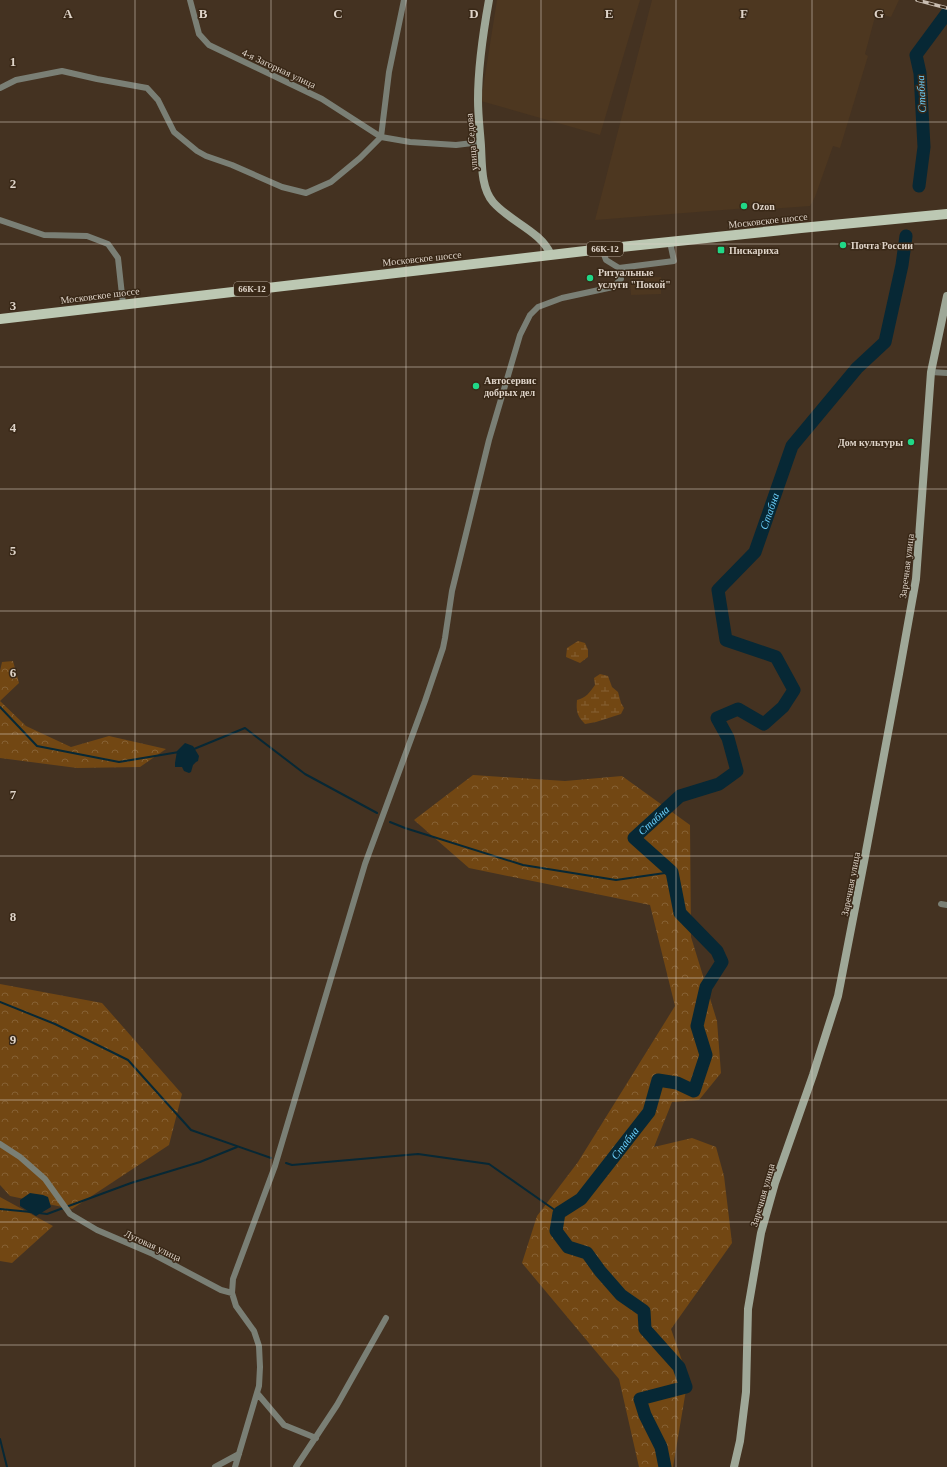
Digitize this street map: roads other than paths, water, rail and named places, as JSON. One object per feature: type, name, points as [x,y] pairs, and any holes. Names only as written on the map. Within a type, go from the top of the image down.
[{"type":"main road","name":"Московское шоссе","points":[[0,319],[602,249],[846,223],[947,214]]},
{"type":"street","name":"4-я Загорная улица","points":[[190,0],[199,34],[209,45],[322,100],[382,137],[410,142],[456,145],[481,142]]},
{"type":"street","points":[[0,88],[16,80],[62,71],[147,88],[158,100],[174,132],[197,151],[232,164],[282,187],[306,193],[331,182],[382,137],[389,72],[404,0]]},
{"type":"street","name":"улица Седова","points":[[489,0],[479,79],[478,102],[486,188],[492,202],[548,247],[552,255]]},
{"type":"street","points":[[0,220],[44,235],[87,236],[108,244],[118,258],[123,304]]},
{"type":"street","points":[[602,249],[606,260],[619,268],[674,261],[670,242]]},
{"type":"street","points":[[235,1467],[257,1393],[259,1380],[259,1346],[254,1331],[236,1306],[232,1293],[233,1279],[274,1166],[365,864],[443,648],[446,638],[452,591],[468,523],[489,440],[520,335],[530,315],[538,307],[562,298],[613,287],[621,279],[619,268]]},
{"type":"street","name":"Заречная улица","points":[[734,1467],[740,1441],[746,1392],[748,1309],[761,1233],[775,1183],[813,1075],[838,996],[898,681],[916,579],[931,372],[946,302]]},
{"type":"street","points":[[931,372],[947,373]]},
{"type":"street","name":"Луговая улица","points":[[0,1144],[20,1157],[45,1179],[70,1214],[97,1230],[153,1254],[221,1290],[232,1293]]},
{"type":"street","points":[[296,1467],[337,1405],[386,1318]]},
{"type":"street","points":[[257,1393],[284,1425],[316,1438]]},
{"type":"street","points":[[215,1467],[239,1454]]},
{"type":"water","points":[[185,743],[193,746],[199,756],[198,761],[193,765],[191,772],[189,773],[184,771],[182,767],[175,767],[177,751]]},
{"type":"water","points":[[30,1193],[48,1197],[51,1207],[36,1216],[20,1206],[20,1200]]},
{"type":"waterway","name":"Стабна","points":[[919,186],[924,147],[920,73],[916,55],[947,13]]},
{"type":"waterway","name":"Стабна","points":[[665,1467],[661,1447],[645,1415],[640,1399],[686,1387],[679,1367],[645,1329],[644,1311],[621,1295],[600,1271],[587,1253],[568,1247],[556,1231],[559,1213],[581,1199],[649,1112],[658,1080],[677,1083],[694,1091],[706,1055],[697,1026],[706,987],[722,962],[717,951],[680,913],[672,872],[634,838],[680,796],[719,784],[737,771],[728,738],[717,718],[738,709],[764,724],[783,707],[794,690],[776,657],[726,640],[718,590],[755,552],[792,446],[857,368],[885,342],[902,265],[906,236]]},
{"type":"waterway","points":[[0,707],[37,746],[119,762],[179,752]]},
{"type":"waterway","points":[[194,749],[245,728],[305,774],[377,813]]},
{"type":"waterway","points":[[390,822],[523,865],[616,880],[672,872]]},
{"type":"waterway","points":[[0,1002],[55,1024],[128,1060],[191,1130],[271,1158]]},
{"type":"waterway","points":[[39,1213],[47,1214],[131,1183],[200,1162],[237,1147]]},
{"type":"waterway","points":[[286,1163],[292,1165],[418,1154],[489,1164],[559,1213]]},
{"type":"waterway","points":[[0,1209],[31,1212]]},
{"type":"waterway","points":[[0,1439],[7,1467]]},
{"type":"railway","points":[[917,0],[947,8]]},
{"type":"place","name":"Ozon","points":[[744,206]]},
{"type":"place","name":"Почта России","points":[[843,245]]},
{"type":"place","name":"Пискариха","points":[[721,250]]},
{"type":"place","name":"Ритуальные услуги \"Покой\"","points":[[590,278]]},
{"type":"place","name":"Автосервис добрых дел","points":[[476,386]]},
{"type":"place","name":"Дом культуры","points":[[911,442]]}]
